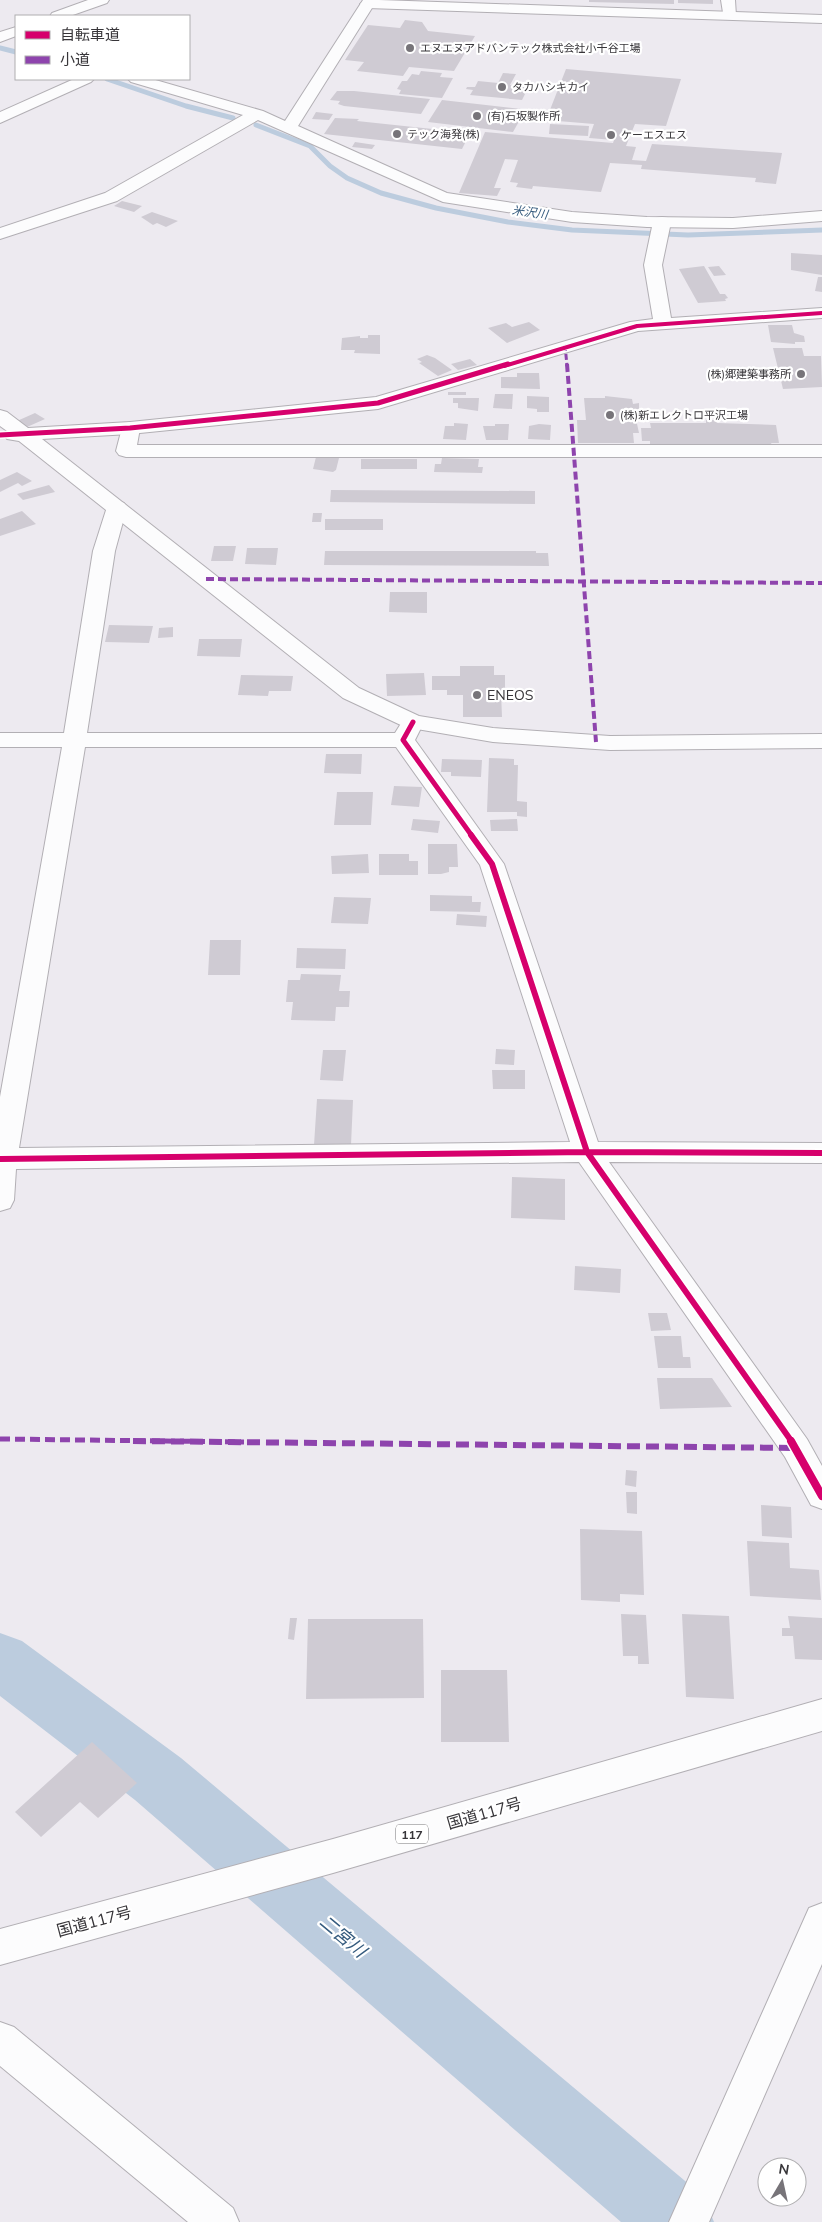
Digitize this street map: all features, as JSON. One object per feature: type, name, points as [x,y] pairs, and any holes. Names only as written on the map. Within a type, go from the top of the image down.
[{"type":"main road","points":[[60,15],[102,0]]},
{"type":"main road","points":[[728,0],[729,16]]},
{"type":"main road","points":[[289,127],[369,2],[822,19]]},
{"type":"main road","points":[[0,38],[15,31]]},
{"type":"main road","points":[[0,38],[15,44]]},
{"type":"main road","points":[[0,118],[84,80]]},
{"type":"main road","points":[[139,80],[256,114],[289,127],[443,197],[572,217],[662,222],[734,223],[822,216]]},
{"type":"main road","points":[[0,234],[111,197],[256,114]]},
{"type":"main road","points":[[662,222],[653,265],[663,324]]},
{"type":"main road","points":[[0,242],[8,246],[0,249]]},
{"type":"main road","points":[[0,435],[130,428],[378,403],[565,345],[637,326],[822,313]]},
{"type":"main road","points":[[0,416],[352,693],[408,732],[492,864],[587,1152],[809,1448],[822,1496]]},
{"type":"main road","points":[[130,428],[126,451],[822,451]]},
{"type":"main road","points":[[0,1200],[2,1159],[75,739],[104,551],[117,507]]},
{"type":"main road","points":[[0,740],[408,732],[493,735],[610,743],[822,741]]},
{"type":"main road","points":[[2,1159],[587,1152],[822,1153]]},
{"type":"main road","name":"国道117号","points":[[0,1947],[333,1856],[822,1715]]},
{"type":"main road","points":[[689,2222],[822,1920]]},
{"type":"main road","points":[[0,2040],[219,2222]]},
{"type":"building","points":[[589,0],[674,0],[674,4],[589,2]]},
{"type":"building","points":[[678,0],[713,0],[713,4],[678,3]]},
{"type":"building","name":"エヌエヌアドバンテック株式会社小千谷工場","points":[[405,20],[422,22],[428,31],[475,36],[454,71],[409,67],[403,76],[357,71],[364,62],[345,60],[368,25],[400,28]]},
{"type":"building","name":"ケーエスエス","points":[[566,69],[681,79],[666,126],[635,124],[626,146],[636,147],[632,160],[646,161],[652,144],[782,153],[776,184],[755,182],[756,178],[641,169],[642,165],[610,163],[601,192],[533,186],[532,189],[516,187],[518,183],[510,182],[518,160],[505,159],[494,188],[501,188],[497,196],[459,193],[485,132],[613,143],[614,140],[589,138],[594,124],[546,120]]},
{"type":"building","points":[[421,71],[442,73],[440,77],[453,78],[442,98],[399,94],[401,90],[397,89],[402,81],[407,81],[412,74],[419,75]]},
{"type":"building","name":"タカハシキカイ","points":[[503,73],[516,74],[510,85],[529,86],[522,100],[470,95],[473,90],[466,89],[467,87],[475,87],[478,81],[498,83]]},
{"type":"building","points":[[337,91],[430,99],[421,114],[344,106],[338,104],[340,101],[330,100]]},
{"type":"building","name":"(有)石坂製作所","points":[[442,100],[530,110],[527,116],[522,116],[513,132],[428,122]]},
{"type":"building","points":[[316,112],[333,114],[329,120],[312,119]]},
{"type":"building","name":"テック海発(株)","points":[[335,118],[359,119],[357,121],[470,133],[462,149],[324,134]]},
{"type":"building","points":[[550,124],[589,126],[588,136],[549,134]]},
{"type":"building","points":[[355,142],[375,145],[372,149],[352,147]]},
{"type":"building","points":[[122,201],[142,206],[134,212],[114,206]]},
{"type":"building","points":[[152,212],[178,221],[166,227],[157,223],[153,225],[141,217]]},
{"type":"building","points":[[791,253],[822,255],[822,275],[791,270]]},
{"type":"building","points":[[704,266],[720,294],[725,294],[728,298],[725,299],[726,301],[698,303],[679,269]]},
{"type":"building","points":[[719,266],[726,275],[714,276],[708,267]]},
{"type":"building","points":[[818,277],[822,277],[822,292],[815,291]]},
{"type":"building","points":[[529,322],[540,330],[507,343],[488,328],[506,323],[512,327]]},
{"type":"building","points":[[768,325],[792,325],[794,333],[804,336],[805,342],[795,342],[795,344],[771,342]]},
{"type":"building","points":[[368,335],[380,335],[380,354],[354,353],[355,350],[341,350],[342,338],[360,336],[360,338],[368,338]]},
{"type":"building","name":"(株)郷建築事務所","points":[[773,348],[802,348],[804,356],[821,356],[822,387],[783,389]]},
{"type":"building","points":[[427,355],[435,358],[452,370],[438,376],[419,363],[422,362],[417,359]]},
{"type":"building","points":[[470,359],[477,365],[458,370],[451,364]]},
{"type":"building","points":[[517,373],[539,373],[540,389],[501,388],[501,377],[517,377]]},
{"type":"building","points":[[448,392],[466,392],[466,395],[448,395]]},
{"type":"building","points":[[495,394],[513,394],[512,409],[493,408]]},
{"type":"building","points":[[527,396],[549,397],[549,412],[537,412],[537,409],[527,408]]},
{"type":"building","name":"(株)新エレクトロ平沢工場","points":[[605,396],[632,399],[633,404],[639,403],[639,411],[634,410],[639,433],[633,433],[634,443],[578,443],[577,420],[586,420],[584,398],[605,398]]},
{"type":"building","points":[[453,398],[479,398],[478,411],[458,408],[458,403],[453,403]]},
{"type":"building","points":[[35,413],[45,419],[27,427],[17,421]]},
{"type":"building","points":[[706,420],[716,420],[717,423],[776,425],[779,443],[771,443],[772,445],[650,444],[650,441],[642,441],[641,428],[651,428],[650,423],[706,423]]},
{"type":"building","points":[[454,423],[468,424],[466,440],[443,439],[445,426],[454,426]]},
{"type":"building","points":[[495,424],[509,424],[508,440],[486,440],[483,426],[495,426]]},
{"type":"building","points":[[539,424],[551,425],[550,440],[528,439],[529,426]]},
{"type":"building","points":[[316,457],[339,458],[336,470],[333,472],[313,469]]},
{"type":"building","points":[[442,458],[479,459],[478,467],[483,467],[482,473],[434,472],[435,464],[441,464]]},
{"type":"building","points":[[361,459],[417,459],[417,469],[361,469]]},
{"type":"building","points":[[17,472],[32,481],[22,486],[18,483],[0,492],[0,480]]},
{"type":"building","points":[[49,485],[55,492],[23,500],[17,494]]},
{"type":"building","points":[[331,490],[535,491],[535,504],[330,502]]},
{"type":"building","points":[[22,511],[36,524],[0,536],[0,519]]},
{"type":"building","points":[[313,513],[322,513],[321,522],[312,522]]},
{"type":"building","points":[[325,519],[383,519],[383,530],[325,530]]},
{"type":"building","points":[[214,546],[236,546],[233,561],[211,561]]},
{"type":"building","points":[[247,548],[278,548],[276,565],[245,564]]},
{"type":"building","points":[[325,551],[536,551],[536,553],[548,553],[549,566],[324,565]]},
{"type":"building","points":[[390,592],[427,592],[427,613],[389,612]]},
{"type":"building","points":[[109,625],[153,626],[149,643],[105,642]]},
{"type":"building","points":[[173,627],[173,637],[158,638],[159,628]]},
{"type":"building","points":[[199,639],[242,639],[240,657],[197,656]]},
{"type":"building","points":[[460,666],[494,666],[494,675],[505,675],[505,691],[501,692],[502,717],[463,717],[463,695],[447,695],[447,690],[432,690],[432,676],[460,676]]},
{"type":"building","points":[[424,673],[426,695],[387,696],[386,674]]},
{"type":"building","points":[[241,675],[293,676],[291,691],[269,691],[268,696],[238,695]]},
{"type":"building","points":[[326,754],[362,754],[361,774],[324,773]]},
{"type":"building","points":[[489,758],[514,759],[514,765],[518,765],[517,801],[527,802],[527,817],[517,816],[517,812],[487,812]]},
{"type":"building","points":[[442,759],[482,760],[481,777],[451,776],[451,772],[441,772]]},
{"type":"building","points":[[394,786],[422,787],[419,807],[391,805]]},
{"type":"building","points":[[337,792],[373,792],[371,825],[334,825]]},
{"type":"building","points":[[413,819],[440,821],[438,833],[411,830]]},
{"type":"building","points":[[517,819],[518,831],[491,831],[490,820]]},
{"type":"building","points":[[428,844],[457,844],[458,867],[449,867],[449,872],[441,874],[428,874]]},
{"type":"building","points":[[368,854],[369,873],[332,874],[331,856]]},
{"type":"building","points":[[379,854],[409,854],[409,861],[418,861],[418,875],[379,875]]},
{"type":"building","points":[[430,895],[472,896],[472,902],[481,902],[480,912],[430,911]]},
{"type":"building","points":[[334,897],[371,898],[368,924],[331,923]]},
{"type":"building","points":[[457,914],[487,916],[486,927],[456,925]]},
{"type":"building","points":[[210,940],[241,940],[240,975],[208,975]]},
{"type":"building","points":[[297,948],[346,949],[345,969],[296,968]]},
{"type":"building","points":[[301,974],[341,975],[339,991],[350,991],[349,1007],[336,1007],[335,1021],[291,1020],[293,1002],[286,1002],[288,980],[300,980]]},
{"type":"building","points":[[496,1049],[515,1050],[514,1065],[495,1064]]},
{"type":"building","points":[[323,1050],[346,1050],[343,1081],[320,1080]]},
{"type":"building","points":[[492,1070],[525,1070],[525,1089],[493,1089]]},
{"type":"building","points":[[317,1099],[353,1100],[351,1145],[314,1145]]},
{"type":"building","points":[[512,1177],[565,1179],[565,1220],[511,1218]]},
{"type":"building","points":[[575,1266],[621,1269],[620,1293],[574,1290]]},
{"type":"building","points":[[648,1313],[667,1313],[671,1330],[651,1331]]},
{"type":"building","points":[[654,1336],[681,1336],[683,1357],[690,1357],[691,1368],[658,1368]]},
{"type":"building","points":[[657,1378],[712,1378],[732,1407],[660,1409]]},
{"type":"building","points":[[626,1470],[637,1471],[636,1487],[625,1485]]},
{"type":"building","points":[[626,1492],[637,1492],[637,1514],[627,1513]]},
{"type":"building","points":[[761,1505],[791,1507],[792,1538],[762,1536]]},
{"type":"building","points":[[580,1529],[642,1531],[644,1595],[620,1594],[620,1602],[581,1600]]},
{"type":"building","points":[[747,1541],[789,1543],[790,1568],[819,1570],[821,1600],[750,1596]]},
{"type":"building","points":[[621,1614],[646,1615],[649,1664],[638,1664],[638,1656],[623,1656]]},
{"type":"building","points":[[682,1614],[729,1616],[734,1699],[686,1697]]},
{"type":"building","points":[[788,1616],[822,1618],[822,1660],[795,1659],[793,1636],[782,1636],[782,1628],[790,1628]]},
{"type":"building","points":[[290,1618],[297,1618],[294,1640],[288,1639]]},
{"type":"building","points":[[308,1619],[423,1619],[424,1698],[306,1699]]},
{"type":"building","points":[[441,1670],[507,1670],[509,1742],[441,1742]]},
{"type":"building","points":[[92,1742],[137,1783],[98,1818],[80,1802],[41,1837],[15,1812]]},
{"type":"waterway","name":"米沢川","points":[[0,48],[15,52]]},
{"type":"waterway","name":"米沢川","points":[[110,80],[186,106],[233,118]]},
{"type":"waterway","name":"米沢川","points":[[256,125],[310,146],[330,166],[347,178],[381,193],[436,208],[508,222],[572,230],[688,235],[822,230]]},
{"type":"waterway","name":"二宮川","points":[[0,1660],[158,1779],[677,2222]]},
{"type":"marked path","points":[[565,345],[596,742]]},
{"type":"marked path","points":[[206,579],[822,583]]},
{"type":"marked path","points":[[0,1439],[796,1448]]},
{"type":"cycle path","points":[[0,435],[130,428],[378,403],[637,326],[822,313]]},
{"type":"cycle path","points":[[413,722],[403,740],[492,864],[587,1152],[796,1448],[822,1496]]},
{"type":"cycle path","points":[[0,1159],[587,1152],[822,1153]]},
{"type":"place","name":"エヌエヌアドバンテック株式会社小千谷工場","points":[[410,48]]},
{"type":"place","name":"タカハシキカイ","points":[[502,87]]},
{"type":"place","name":"(有)石坂製作所","points":[[477,116]]},
{"type":"place","name":"テック海発(株)","points":[[397,134]]},
{"type":"place","name":"ケーエスエス","points":[[611,135]]},
{"type":"place","name":"(株)郷建築事務所","points":[[801,374]]},
{"type":"place","name":"(株)新エレクトロ平沢工場","points":[[610,415]]},
{"type":"place","name":"ENEOS","points":[[477,695]]}]
